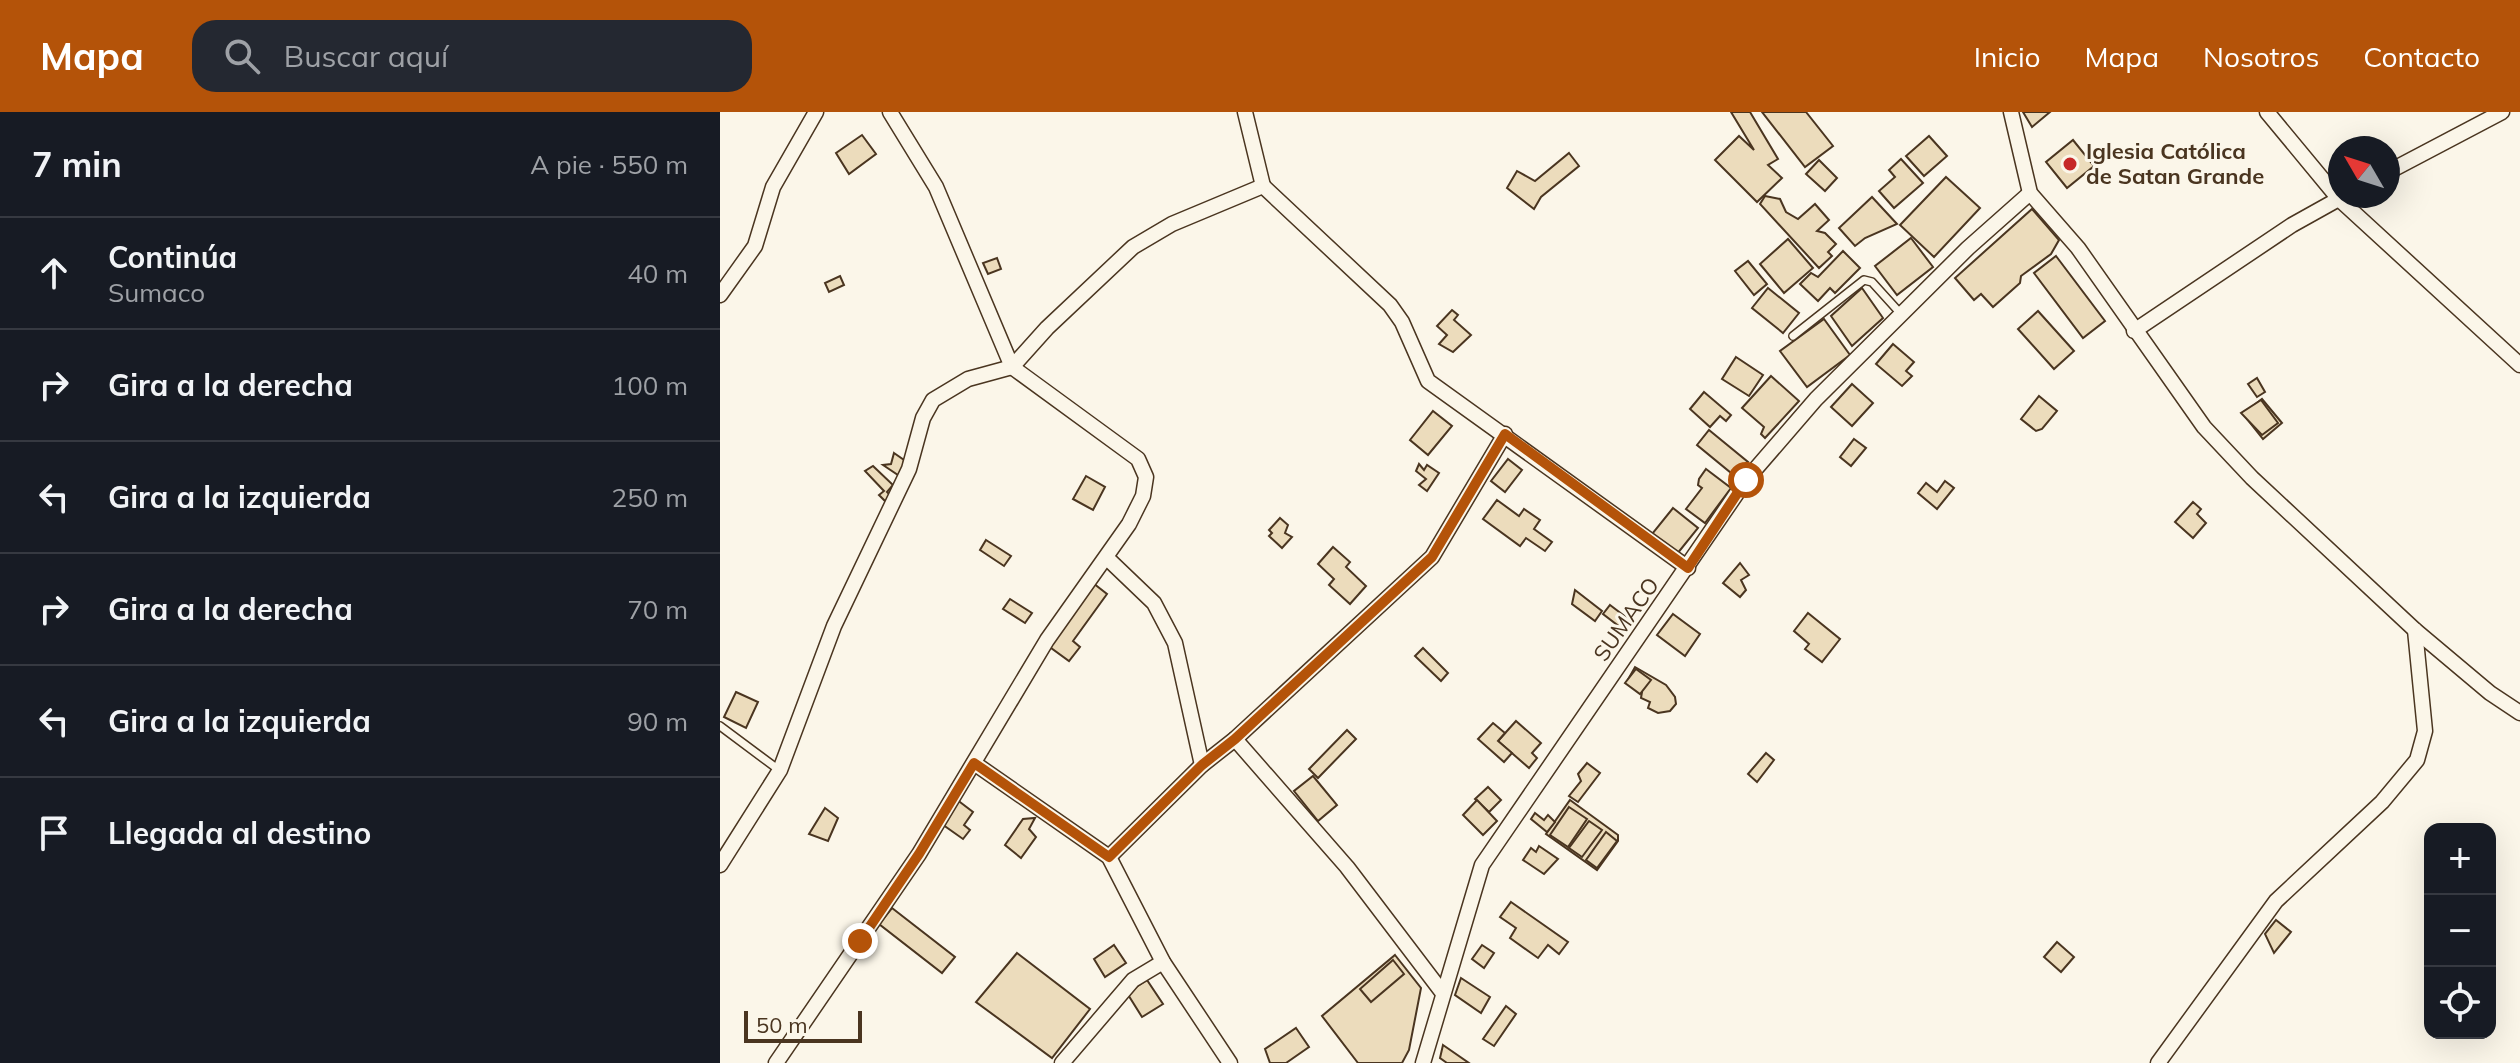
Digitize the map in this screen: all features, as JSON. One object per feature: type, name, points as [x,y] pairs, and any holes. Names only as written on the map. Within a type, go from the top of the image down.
[{"type":"street","points":[[720,295],[755,246],[773,187],[816,112]]},
{"type":"street","points":[[776,1063],[919,854],[1047,640],[1107,558],[1143,496],[1146,477],[1138,459],[1012,367],[936,187],[890,112]]},
{"type":"street","points":[[1245,112],[1263,186],[1390,305],[1402,322],[1428,381],[1688,568]]},
{"type":"street","points":[[2011,112],[2030,193],[2078,248],[2204,427],[2252,478],[2415,630],[2490,693],[2520,713]]},
{"type":"street","points":[[2267,112],[2328,182]]},
{"type":"street","points":[[2400,166],[2502,112]]},
{"type":"street","points":[[720,865],[780,770],[834,626],[909,469],[926,409],[944,392],[968,379],[1012,367],[1047,328],[1133,247],[1172,224],[1263,186]]},
{"type":"street","name":"SUMACO","points":[[1423,1063],[1482,865],[1746,480],[1780,438],[1968,248],[2030,193]]},
{"type":"street","points":[[2134,331],[2292,225],[2328,204]]},
{"type":"street","points":[[2353,208],[2520,365]]},
{"type":"street","points":[[1109,857],[1202,765],[1235,739],[1432,557],[1505,434]]},
{"type":"street","points":[[1107,558],[1154,603],[1175,643],[1202,765]]},
{"type":"street","points":[[2158,1063],[2276,901],[2382,802],[2417,760],[2425,731],[2415,630]]},
{"type":"street","points":[[1235,739],[1347,867],[1442,992]]},
{"type":"street","points":[[974,763],[1109,857],[1163,962],[1230,1063]]},
{"type":"street","points":[[1062,1063],[1133,980],[1163,962]]},
{"type":"lane","points":[[1793,336],[1864,280],[1872,282],[1902,315]]},
{"type":"lane","points":[[720,726],[780,770]]},
{"type":"building","points":[[1731,112],[1750,112],[1778,159],[1768,165],[1782,178],[1757,202],[1715,160],[1739,136],[1754,150]]},
{"type":"building","points":[[1762,112],[1806,112],[1833,146],[1805,167]]},
{"type":"building","points":[[2023,112],[2050,112],[2032,127]]},
{"type":"building","points":[[862,135],[876,154],[849,174],[836,153]]},
{"type":"building","points":[[1929,136],[1947,156],[1924,176],[1906,156]]},
{"type":"building","name":"Iglesia Católica de Satan Grande","points":[[2073,140],[2094,166],[2067,188],[2046,162]]},
{"type":"building","points":[[1569,153],[1579,166],[1541,197],[1534,209],[1507,188],[1517,171],[1535,181]]},
{"type":"building","points":[[1901,159],[1923,183],[1894,208],[1879,191],[1895,177],[1889,170]]},
{"type":"building","points":[[1819,160],[1837,178],[1825,191],[1806,174]]},
{"type":"building","points":[[1946,177],[1980,208],[1934,257],[1900,225]]},
{"type":"building","points":[[1765,196],[1780,199],[1786,212],[1798,219],[1815,204],[1829,220],[1817,231],[1825,233],[1836,244],[1828,252],[1832,256],[1819,268],[1760,204]]},
{"type":"building","points":[[1872,197],[1897,224],[1865,238],[1855,246],[1839,228]]},
{"type":"building","points":[[2032,209],[2059,240],[2051,254],[2021,276],[2020,283],[1993,307],[1981,294],[1974,300],[1955,278]]},
{"type":"building","points":[[1911,238],[1933,267],[1897,295],[1875,266]]},
{"type":"building","points":[[1788,239],[1813,268],[1784,293],[1760,264]]},
{"type":"building","points":[[1843,251],[1860,268],[1835,293],[1830,288],[1818,301],[1800,284],[1811,273],[1818,277]]},
{"type":"building","points":[[2056,256],[2105,321],[2083,338],[2034,273]]},
{"type":"building","points":[[997,258],[1001,269],[988,274],[983,263]]},
{"type":"building","points":[[1748,261],[1767,284],[1754,295],[1735,271]]},
{"type":"building","points":[[840,276],[844,285],[829,292],[825,283]]},
{"type":"building","points":[[1768,288],[1799,313],[1783,333],[1752,308]]},
{"type":"building","points":[[1862,288],[1883,318],[1852,346],[1831,316]]},
{"type":"building","points":[[1452,310],[1458,315],[1454,320],[1471,335],[1453,352],[1439,344],[1447,335],[1437,326]]},
{"type":"building","points":[[2038,311],[2074,351],[2054,369],[2018,329]]},
{"type":"building","points":[[1824,319],[1850,355],[1807,387],[1780,351]]},
{"type":"building","points":[[1893,344],[1914,362],[1906,371],[1912,376],[1902,386],[1876,364]]},
{"type":"building","points":[[1736,357],[1763,375],[1749,396],[1722,379]]},
{"type":"building","points":[[1771,376],[1799,401],[1765,438],[1761,434],[1764,427],[1742,408]]},
{"type":"building","points":[[2257,378],[2265,392],[2257,397],[2248,384]]},
{"type":"building","points":[[1852,384],[1873,403],[1852,426],[1831,407]]},
{"type":"building","points":[[1704,392],[1731,415],[1726,421],[1720,416],[1710,427],[1690,409]]},
{"type":"building","points":[[2039,396],[2057,411],[2042,429],[2036,431],[2021,419]]},
{"type":"building","points":[[2262,399],[2282,423],[2263,439],[2243,414]]},
{"type":"building","points":[[2261,400],[2278,423],[2262,435],[2241,413]]},
{"type":"building","points":[[1433,411],[1452,426],[1428,455],[1410,440]]},
{"type":"building","points":[[1709,430],[1748,462],[1736,477],[1697,445]]},
{"type":"building","points":[[1854,439],[1866,448],[1851,466],[1840,457]]},
{"type":"building","points":[[894,453],[904,460],[901,477],[883,465],[891,464]]},
{"type":"building","points":[[1508,459],[1522,470],[1505,492],[1491,481]]},
{"type":"building","points":[[1419,464],[1424,470],[1427,465],[1439,473],[1427,491],[1419,485],[1426,479],[1416,471]]},
{"type":"building","points":[[873,466],[893,485],[887,492],[892,497],[888,504],[879,495],[884,491],[865,471]]},
{"type":"building","points":[[1706,469],[1731,488],[1705,523],[1686,509],[1702,488],[1698,485],[1699,479]]},
{"type":"building","points":[[1086,476],[1105,487],[1093,510],[1073,499]]},
{"type":"building","points":[[1945,481],[1954,488],[1937,509],[1918,493],[1926,483],[1937,492]]},
{"type":"building","points":[[1497,500],[1519,516],[1524,509],[1540,520],[1534,529],[1552,542],[1545,551],[1526,538],[1520,546],[1483,519]]},
{"type":"building","points":[[2193,502],[2201,509],[2197,514],[2206,523],[2193,538],[2175,522]]},
{"type":"building","points":[[1673,508],[1698,528],[1677,554],[1652,534]]},
{"type":"building","points":[[1280,518],[1288,525],[1285,533],[1292,537],[1282,548],[1269,536],[1272,533],[1269,530]]},
{"type":"building","points":[[986,540],[1011,556],[1004,566],[980,550]]},
{"type":"building","points":[[1333,547],[1350,562],[1346,567],[1366,586],[1350,604],[1329,585],[1334,579],[1318,564]]},
{"type":"building","points":[[1740,563],[1749,575],[1741,580],[1746,590],[1740,597],[1723,583]]},
{"type":"building","points":[[1093,583],[1107,594],[1073,641],[1080,647],[1069,661],[1047,645]]},
{"type":"building","points":[[1575,590],[1602,611],[1595,621],[1572,604]]},
{"type":"building","points":[[1010,599],[1032,613],[1025,623],[1003,609]]},
{"type":"building","points":[[1610,605],[1627,618],[1620,627],[1603,614]]},
{"type":"building","points":[[1808,613],[1840,639],[1822,662],[1805,649],[1809,644],[1794,631]]},
{"type":"building","points":[[1673,614],[1700,634],[1685,656],[1657,635]]},
{"type":"building","points":[[1423,648],[1448,673],[1441,681],[1415,656]]},
{"type":"building","points":[[1635,667],[1666,685],[1675,697],[1676,704],[1670,711],[1658,713],[1648,708],[1650,702],[1641,698],[1642,692],[1626,683]]},
{"type":"building","points":[[1636,669],[1651,680],[1640,694],[1625,683]]},
{"type":"building","points":[[736,692],[758,702],[746,728],[724,717]]},
{"type":"building","points":[[1516,721],[1541,743],[1532,753],[1537,758],[1529,768],[1498,741]]},
{"type":"building","points":[[1493,723],[1505,733],[1498,741],[1512,753],[1504,762],[1478,739]]},
{"type":"building","points":[[1347,730],[1356,739],[1318,778],[1309,769]]},
{"type":"building","points":[[1766,753],[1774,760],[1757,782],[1748,774]]},
{"type":"building","points":[[1587,763],[1600,773],[1578,802],[1569,796],[1581,781],[1578,774]]},
{"type":"building","points":[[1313,776],[1337,805],[1318,821],[1294,791]]},
{"type":"building","points":[[1488,787],[1501,800],[1489,812],[1475,799]]},
{"type":"building","points":[[956,799],[973,812],[964,825],[970,830],[963,839],[939,822]]},
{"type":"building","points":[[1477,800],[1497,821],[1483,835],[1463,815]]},
{"type":"building","points":[[1570,800],[1618,835],[1618,841],[1597,870],[1546,834]]},
{"type":"building","points":[[1569,807],[1587,819],[1568,847],[1550,835]]},
{"type":"building","points":[[825,808],[838,818],[828,841],[809,834]]},
{"type":"building","points":[[1535,813],[1544,820],[1548,815],[1555,822],[1547,832],[1531,819]]},
{"type":"building","points":[[1035,818],[1029,829],[1036,837],[1021,858],[1005,845],[1023,819]]},
{"type":"building","points":[[1589,821],[1602,830],[1582,857],[1569,848]]},
{"type":"building","points":[[1606,832],[1617,841],[1597,868],[1586,860]]},
{"type":"building","points":[[1539,846],[1558,859],[1544,874],[1523,860],[1531,848],[1536,852]]},
{"type":"building","points":[[1511,902],[1568,942],[1559,954],[1548,945],[1538,958],[1510,938],[1516,928],[1500,917]]},
{"type":"building","points":[[892,908],[955,957],[942,973],[879,924]]},
{"type":"building","points":[[2276,920],[2291,932],[2274,953],[2265,934]]},
{"type":"building","points":[[2057,942],[2074,957],[2061,972],[2044,957]]},
{"type":"building","points":[[1114,945],[1126,963],[1105,977],[1094,959]]},
{"type":"building","points":[[1482,945],[1494,953],[1484,968],[1472,959]]},
{"type":"building","points":[[1017,953],[1090,1009],[1052,1058],[976,1002]]},
{"type":"building","points":[[1395,955],[1421,988],[1409,1050],[1402,1063],[1358,1063],[1322,1016]]},
{"type":"building","points":[[1393,960],[1404,974],[1371,1002],[1360,989]]},
{"type":"building","points":[[1461,978],[1490,997],[1481,1013],[1455,995]]},
{"type":"building","points":[[1147,980],[1163,1004],[1142,1017],[1127,993]]},
{"type":"building","points":[[1506,1006],[1516,1014],[1494,1046],[1483,1039]]},
{"type":"building","points":[[1296,1028],[1309,1047],[1286,1063],[1270,1063],[1265,1049]]},
{"type":"building","points":[[1443,1045],[1469,1063],[1447,1063],[1440,1058]]},
{"type":"place","name":"Iglesia Católica de Satan Grande","points":[[2070,164]]},
{"type":"route","points":[[860,941],[919,854],[974,763],[1109,857],[1202,765],[1235,739],[1343,636],[1410,581],[1432,557],[1505,434],[1688,568],[1746,480]]}]
